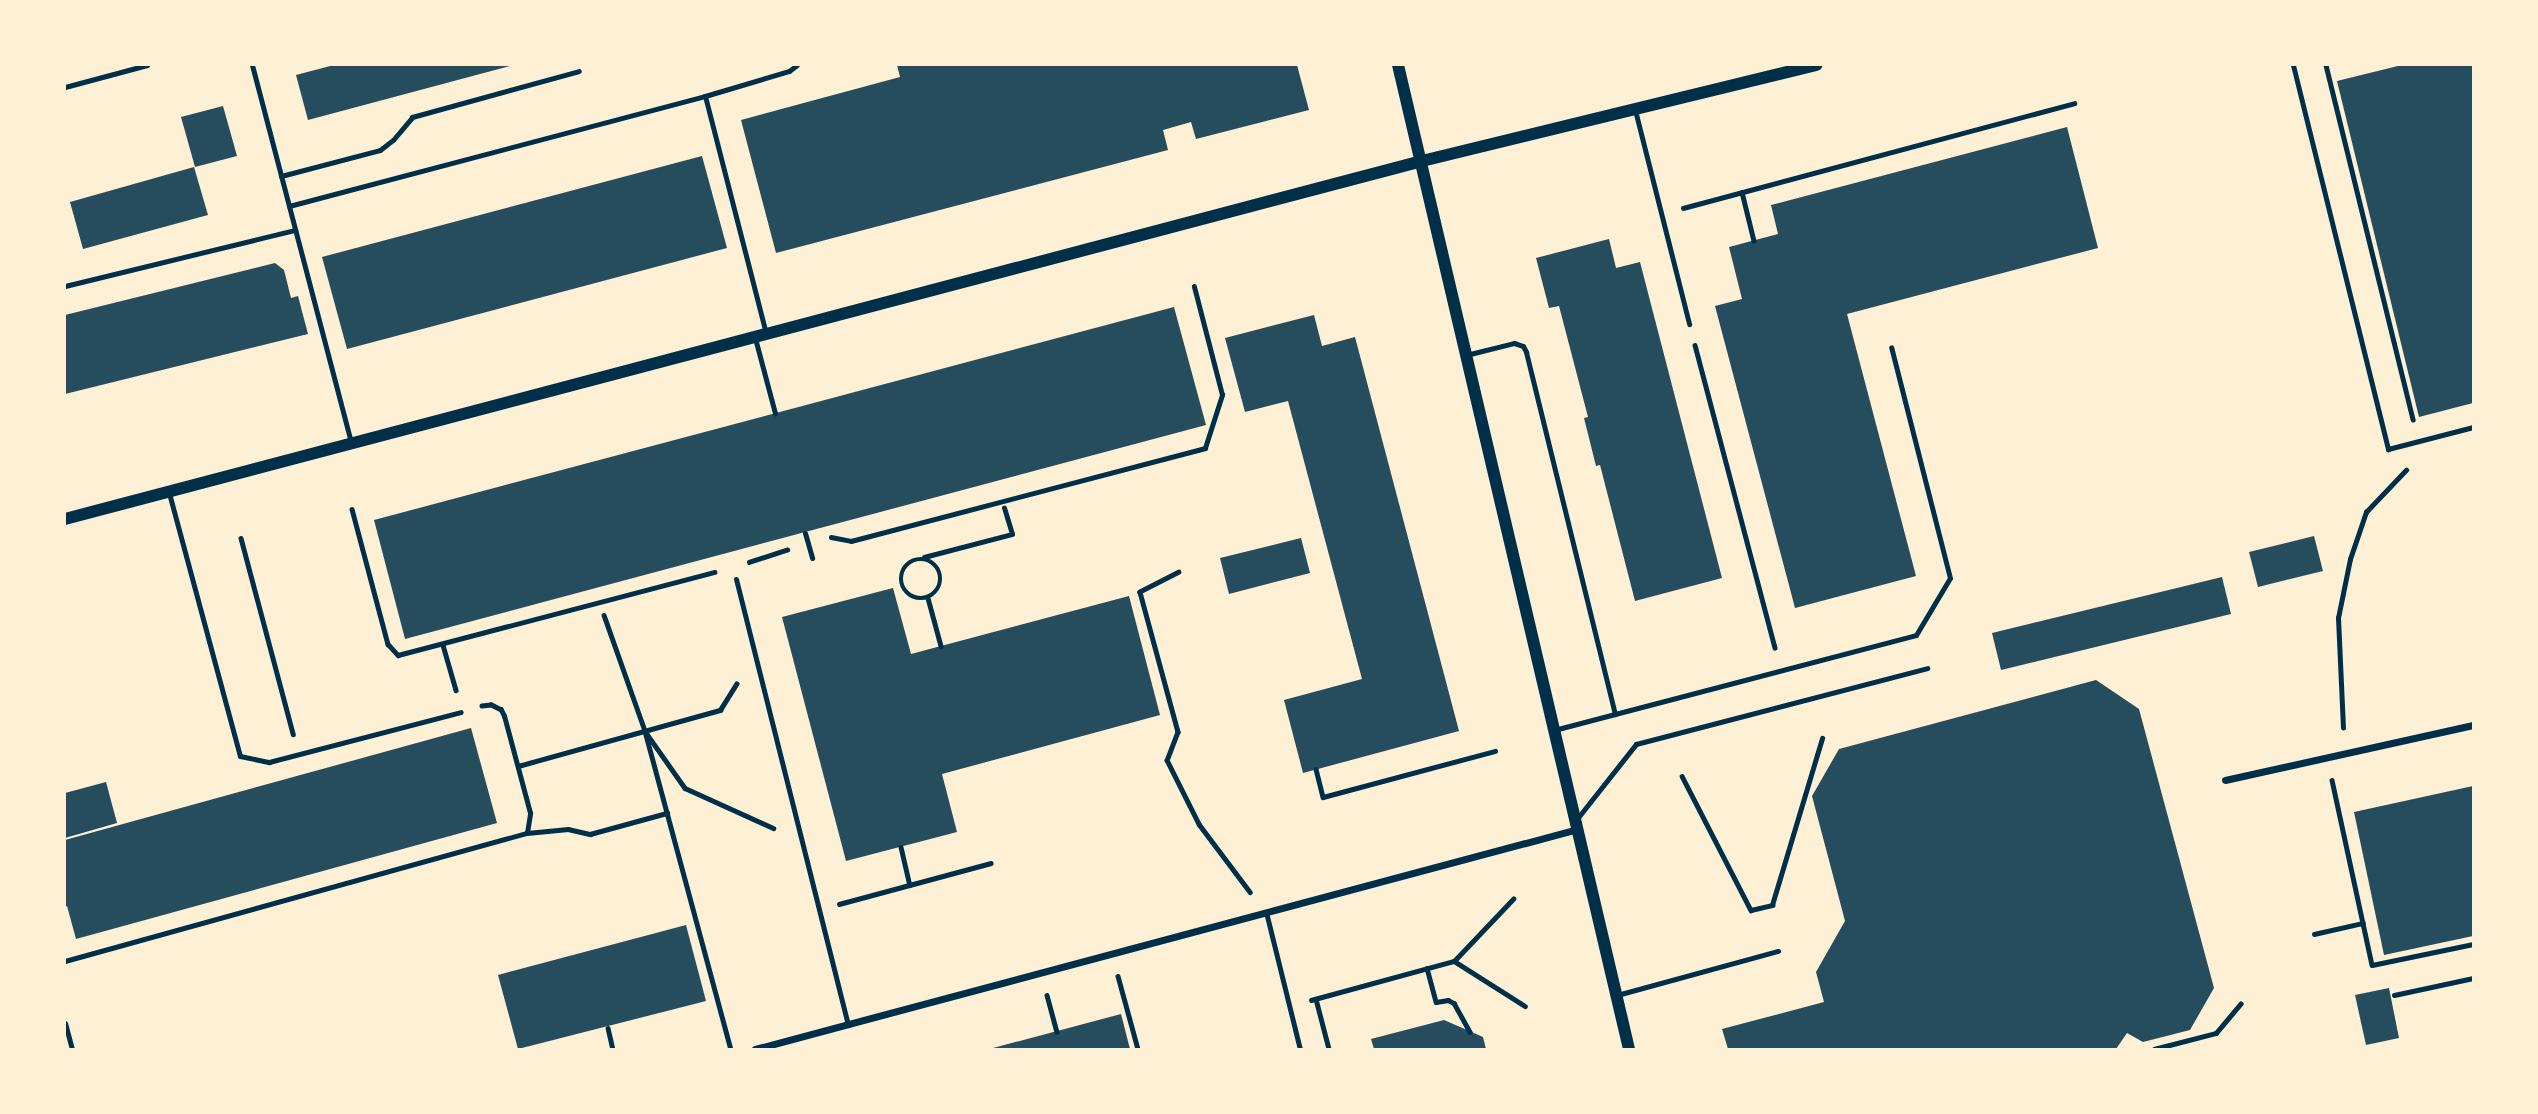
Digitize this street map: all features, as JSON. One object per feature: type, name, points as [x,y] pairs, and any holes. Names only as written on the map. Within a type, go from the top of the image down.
[{"type":"street","points":[[1398,65],[1629,1049]]},
{"type":"street","points":[[65,519],[1422,161],[1816,65]]},
{"type":"street","points":[[2225,780],[2473,725]]},
{"type":"street","points":[[755,1049],[1266,912],[1577,825]]},
{"type":"lane","points":[[65,87],[147,65]]},
{"type":"lane","points":[[254,65],[351,443]]},
{"type":"lane","points":[[289,206],[705,96],[789,71],[797,65]]},
{"type":"lane","points":[[2293,65],[2388,449],[2473,427]]},
{"type":"lane","points":[[281,176],[380,150],[393,140],[411,117],[579,71]]},
{"type":"lane","points":[[705,96],[760,335],[775,413]]},
{"type":"lane","points":[[1634,108],[1689,324]]},
{"type":"lane","points":[[65,286],[295,230]]},
{"type":"lane","points":[[1465,355],[1514,343],[1523,346],[1526,352],[1615,714]]},
{"type":"lane","points":[[1554,730],[1916,635],[1950,578],[1891,347]]},
{"type":"lane","points":[[169,491],[240,756],[269,762],[461,712]]},
{"type":"lane","points":[[805,533],[812,558]]},
{"type":"lane","points":[[736,579],[848,1025]]},
{"type":"lane","points":[[1577,825],[1636,744],[1927,668]]},
{"type":"lane","points":[[1266,912],[1300,1049]]},
{"type":"lane","points":[[1617,995],[1778,951]]},
{"type":"lane","points":[[2394,995],[2473,978]]},
{"type":"lane","points":[[65,1023],[72,1049]]},
{"type":"path","points":[[2326,65],[2415,426]]},
{"type":"path","points":[[1675,209],[2074,103]]},
{"type":"path","points":[[1742,192],[1754,240]]},
{"type":"path","points":[[824,528],[838,540],[851,541],[1205,448],[1222,395],[1194,287]]},
{"type":"path","points":[[1689,324],[1781,671]]},
{"type":"path","points":[[2344,753],[2338,618],[2350,559],[2365,512],[2416,460]]},
{"type":"path","points":[[352,509],[392,650],[398,655],[406,656],[721,570]]},
{"type":"path","points":[[920,559],[932,562],[940,572],[939,590],[928,598],[910,596],[901,580],[904,568],[920,559],[1012,534],[1004,509]]},
{"type":"path","points":[[241,538],[298,754]]},
{"type":"path","points":[[745,563],[781,553],[790,543]]},
{"type":"path","points":[[1179,572],[1140,592],[1178,732],[1167,760],[1199,824],[1266,912]]},
{"type":"path","points":[[928,598],[941,646]]},
{"type":"path","points":[[604,615],[645,730],[731,1049]]},
{"type":"path","points":[[518,766],[720,710],[736,685],[750,634]]},
{"type":"path","points":[[443,645],[461,712],[491,705],[501,710],[530,813],[527,833]]},
{"type":"path","points":[[645,730],[685,788],[801,841]]},
{"type":"path","points":[[1682,776],[1751,910],[1772,905],[1822,738]]},
{"type":"path","points":[[1316,769],[1323,797],[1495,751]]},
{"type":"path","points":[[2330,775],[2372,965],[2473,944]]},
{"type":"path","points":[[65,961],[527,833],[568,829],[590,834],[667,813]]},
{"type":"path","points":[[901,847],[910,885]]},
{"type":"path","points":[[818,910],[991,863]]},
{"type":"path","points":[[1289,1006],[1454,961],[1513,900]]},
{"type":"path","points":[[2314,934],[2363,923]]},
{"type":"path","points":[[1454,961],[1525,1006]]},
{"type":"path","points":[[1427,968],[1436,1002],[1448,1000],[1454,1003],[1470,1032]]},
{"type":"path","points":[[1118,975],[1138,1049]]},
{"type":"path","points":[[1046,994],[1056,1031]]},
{"type":"path","points":[[1316,999],[1329,1049]]},
{"type":"path","points":[[2154,1049],[2216,1033],[2240,1004]]},
{"type":"path","points":[[608,1028],[613,1049]]},
{"type":"building","points":[[334,65],[510,66],[308,120],[296,75]]},
{"type":"building","points":[[897,65],[1297,65],[1309,110],[1196,139],[1191,122],[1163,130],[1168,150],[776,253],[741,120],[900,77]]},
{"type":"building","points":[[2402,65],[2473,65],[2473,403],[2419,417],[2337,81]]},
{"type":"building","points":[[223,106],[237,156],[195,167],[181,117]]},
{"type":"building","points":[[2067,127],[2098,248],[1847,314],[1916,576],[1795,608],[1715,306],[1742,299],[1729,247],[1778,234],[1771,205]]},
{"type":"building","points":[[702,156],[727,248],[347,349],[322,257]]},
{"type":"building","points":[[194,167],[208,215],[83,249],[70,202]]},
{"type":"building","points":[[1609,239],[1616,268],[1640,262],[1722,578],[1635,601],[1600,465],[1596,466],[1584,418],[1588,417],[1559,306],[1549,308],[1536,258]]},
{"type":"building","points":[[275,263],[284,270],[291,298],[298,296],[308,334],[65,394],[65,315]]},
{"type":"building","points":[[1174,307],[1206,425],[405,639],[374,520]]},
{"type":"building","points":[[1314,315],[1322,346],[1355,337],[1459,731],[1303,773],[1284,700],[1362,679],[1288,401],[1245,412],[1225,338]]},
{"type":"building","points":[[2314,536],[2323,571],[2258,587],[2249,552]]},
{"type":"building","points":[[1301,538],[1310,573],[1229,594],[1220,558]]},
{"type":"building","points":[[2222,577],[2231,614],[2001,670],[1992,633]]},
{"type":"building","points":[[893,588],[911,654],[1129,596],[1160,715],[942,774],[957,832],[846,861],[782,617]]},
{"type":"building","points":[[2096,680],[2139,709],[2214,988],[2190,1030],[2143,1042],[2127,1033],[2116,1049],[1728,1049],[1722,1029],[1824,1002],[1816,972],[1845,921],[1812,796],[1839,749]]},
{"type":"building","points":[[471,728],[497,823],[76,939],[67,906],[65,907],[65,840]]},
{"type":"building","points":[[106,782],[117,823],[65,838],[65,793]]},
{"type":"building","points":[[2473,786],[2473,936],[2384,955],[2354,812]]},
{"type":"building","points":[[686,925],[706,1001],[518,1049],[498,975]]},
{"type":"building","points":[[2389,988],[2399,1038],[2366,1045],[2355,995]]},
{"type":"building","points":[[1121,1014],[1130,1049],[993,1048]]},
{"type":"building","points":[[1444,1020],[1483,1037],[1486,1049],[1374,1049],[1371,1039]]}]
